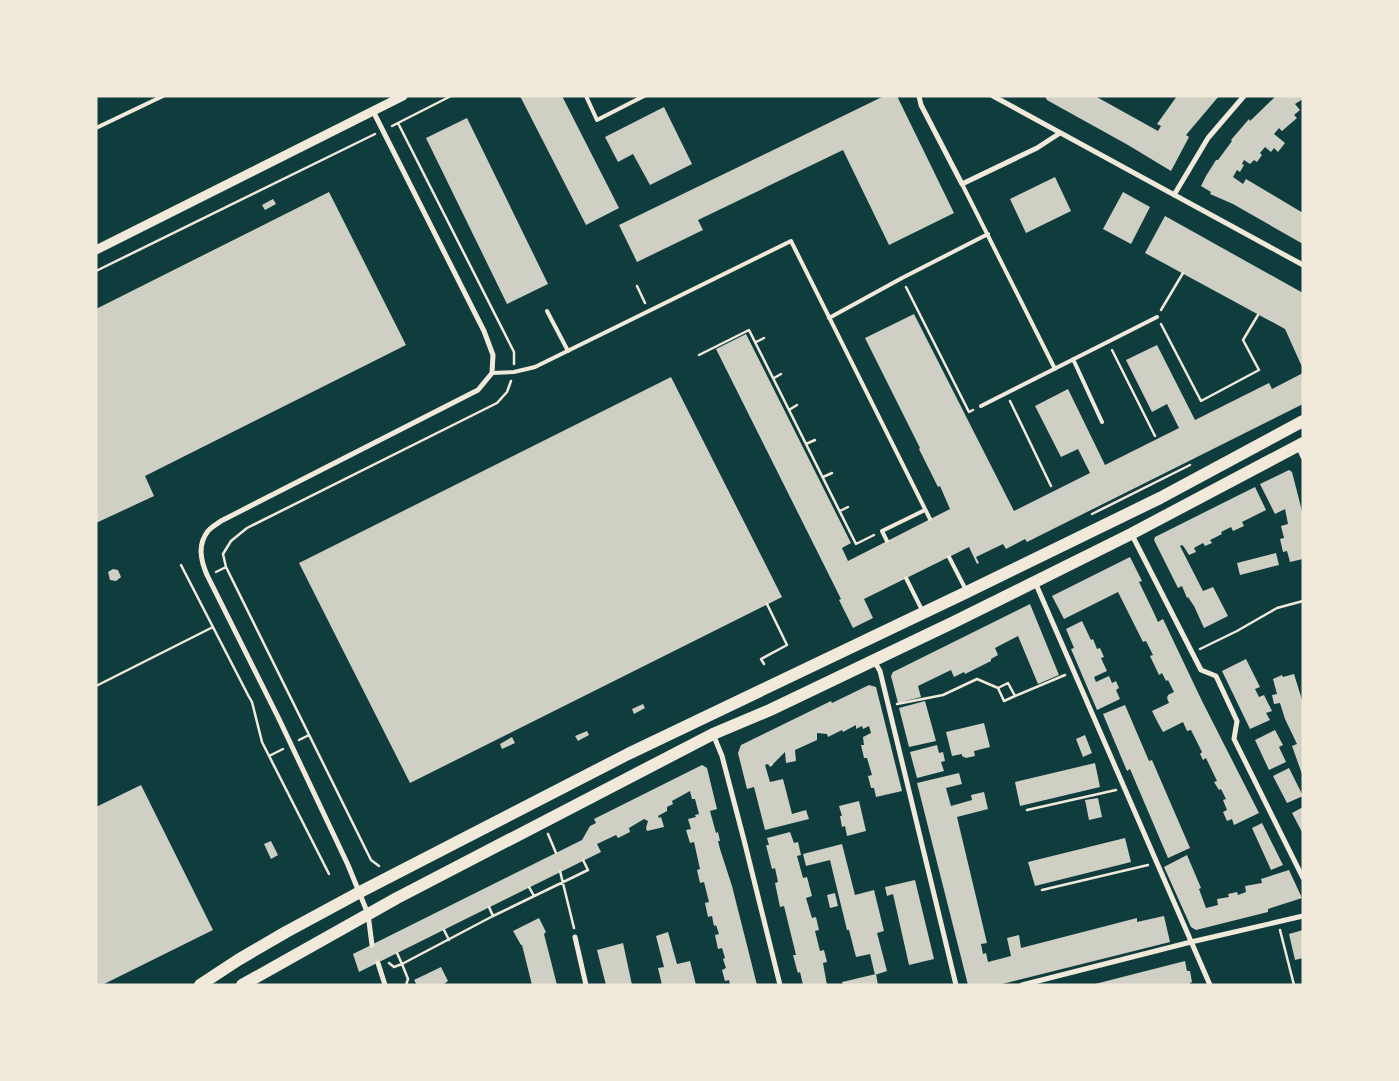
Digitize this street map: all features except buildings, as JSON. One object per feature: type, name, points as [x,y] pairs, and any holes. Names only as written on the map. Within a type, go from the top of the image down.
[{"type":"main road","points":[[200,985],[278,937],[360,892],[628,754],[1160,498],[1303,421]]},
{"type":"main road","points":[[242,985],[405,894],[713,734],[770,710],[954,622],[1301,449]]},
{"type":"street","points":[[96,250],[403,96]]},
{"type":"street","points":[[919,96],[921,105],[962,184],[1038,148],[1060,133]]},
{"type":"street","points":[[993,96],[1303,265]]},
{"type":"street","points":[[1174,195],[1208,138],[1244,96]]},
{"type":"street","points":[[372,945],[368,914],[360,892],[207,575],[200,556],[201,544],[208,532],[221,520],[478,390],[492,373],[493,355],[484,331],[373,111]]},
{"type":"street","points":[[1131,534],[1201,670],[1216,676],[1237,721],[1234,739],[1303,878]]},
{"type":"street","points":[[1035,582],[1210,985]]},
{"type":"street","points":[[874,660],[880,671],[956,985]]},
{"type":"street","points":[[713,734],[722,756],[780,985]]},
{"type":"street","points":[[1022,985],[1303,916]]},
{"type":"street","points":[[575,937],[586,985]]},
{"type":"street","points":[[378,963],[385,985]]},
{"type":"lane","points":[[96,128],[163,96]]},
{"type":"lane","points":[[586,96],[597,120],[644,96]]},
{"type":"lane","points":[[962,184],[1055,368]]},
{"type":"lane","points":[[829,318],[988,234]]},
{"type":"lane","points":[[492,373],[514,372],[536,367],[791,241],[930,519]]},
{"type":"lane","points":[[546,311],[568,351]]},
{"type":"lane","points":[[981,406],[1157,317]]},
{"type":"lane","points":[[1073,360],[1102,422]]},
{"type":"lane","points":[[887,541],[882,532],[925,510]]},
{"type":"lane","points":[[949,557],[967,592]]},
{"type":"lane","points":[[906,578],[924,613]]},
{"type":"path","points":[[96,271],[451,96]]},
{"type":"path","points":[[387,878],[380,866],[371,860],[234,584],[226,567],[223,554],[231,541],[247,528],[497,403],[507,392],[514,372],[514,352],[398,123]]},
{"type":"path","points":[[1183,274],[1157,317],[1201,400],[1259,370],[1243,340],[1258,314]]},
{"type":"path","points":[[902,278],[969,412],[981,406]]},
{"type":"path","points":[[637,286],[649,311]]},
{"type":"path","points":[[699,355],[749,330],[856,544],[882,532]]},
{"type":"path","points":[[755,342],[764,338]]},
{"type":"path","points":[[1108,342],[1155,436]]},
{"type":"path","points":[[773,378],[781,374]]},
{"type":"path","points":[[1006,393],[1051,486]]},
{"type":"path","points":[[789,410],[797,405]]},
{"type":"path","points":[[806,444],[815,440]]},
{"type":"path","points":[[1091,515],[1197,461]]},
{"type":"path","points":[[823,477],[832,473]]},
{"type":"path","points":[[840,511],[848,507]]},
{"type":"path","points":[[181,565],[252,702],[262,742],[328,874]]},
{"type":"path","points":[[1192,652],[1236,631],[1277,608],[1303,601]]},
{"type":"path","points":[[764,664],[761,659],[787,645],[767,604]]},
{"type":"path","points":[[96,686],[213,627]]},
{"type":"path","points":[[888,706],[943,695],[977,679],[998,688],[1004,701],[1074,672]]},
{"type":"path","points":[[998,688],[1008,683],[1015,696]]},
{"type":"path","points":[[1027,810],[1124,788]]},
{"type":"path","points":[[549,836],[556,853]]},
{"type":"path","points":[[388,963],[394,967],[402,964],[493,916],[588,870],[583,860]]},
{"type":"path","points":[[1042,890],[1157,863]]},
{"type":"path","points":[[560,871],[575,937]]},
{"type":"path","points":[[530,887],[534,896]]},
{"type":"path","points":[[489,907],[493,916]]},
{"type":"path","points":[[1278,922],[1294,985]]},
{"type":"path","points":[[444,930],[449,940]]},
{"type":"path","points":[[397,953],[408,979],[406,985]]}]
